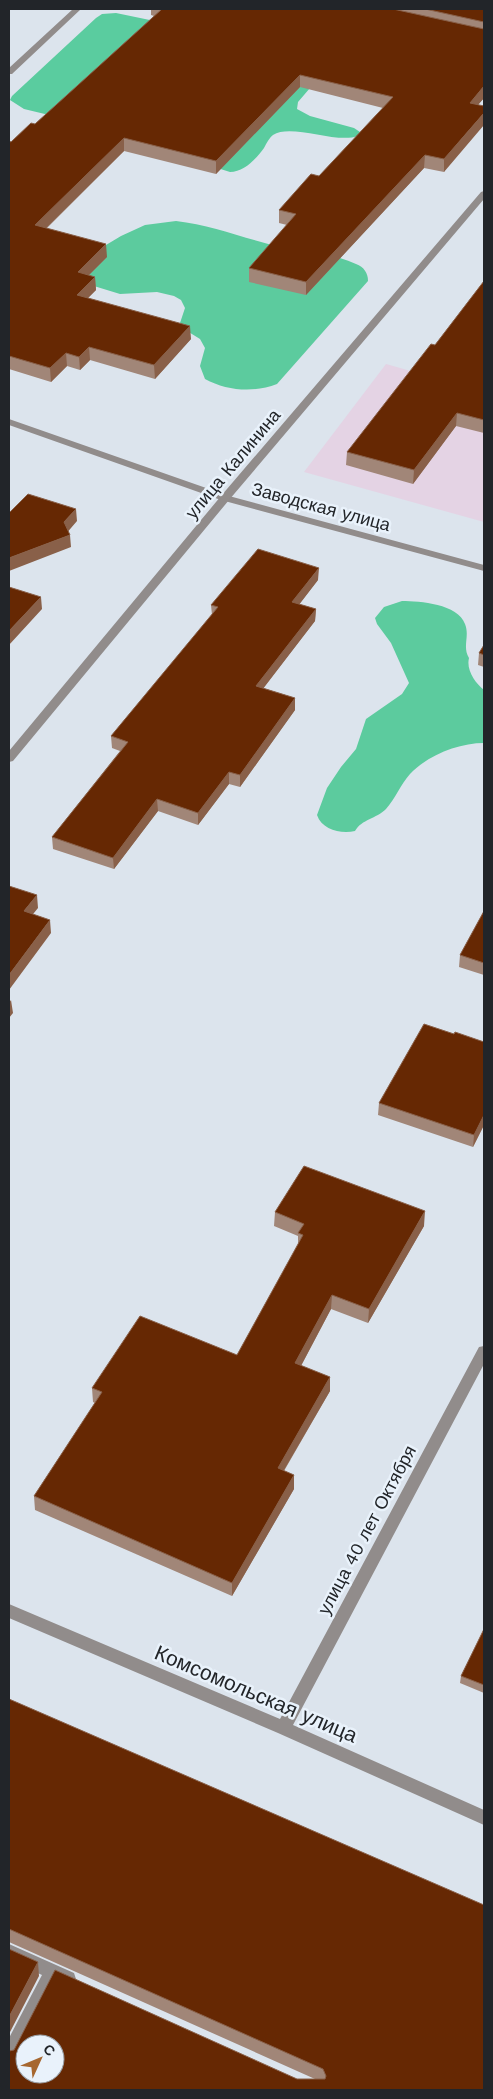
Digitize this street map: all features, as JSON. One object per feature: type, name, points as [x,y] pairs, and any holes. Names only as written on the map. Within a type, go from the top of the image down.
[{"type":"street","points":[[9,72],[77,9]]},
{"type":"street","name":"улица Калинина","points":[[9,758],[225,498],[484,194]]},
{"type":"street","name":"Заводская улица","points":[[9,422],[225,498],[484,568]]},
{"type":"street","name":"улица 40 лет Октября","points":[[283,1728],[484,1351]]},
{"type":"street","name":"Комсомольская улица","points":[[9,1611],[283,1728],[484,1818]]},
{"type":"street","points":[[9,1952],[80,1984]]},
{"type":"street","points":[[9,2055],[52,1972]]},
{"type":"shaded area","points":[[386,364],[484,392],[484,522],[304,472]]},
{"type":"green space","points":[[116,13],[266,44],[310,88],[298,102],[297,109],[310,116],[354,128],[360,132],[358,136],[338,138],[302,132],[281,132],[269,139],[261,152],[249,164],[240,170],[230,172],[49,115],[24,109],[10,100],[12,96],[96,18],[102,14]]},
{"type":"green space","points":[[176,221],[203,226],[281,247],[338,257],[361,267],[367,275],[368,281],[277,384],[250,390],[222,386],[205,379],[200,366],[205,348],[200,339],[179,326],[185,308],[181,300],[174,296],[157,292],[120,294],[9,260],[96,251],[121,236],[145,225]]},
{"type":"green space","points":[[402,601],[438,605],[455,612],[461,617],[467,633],[466,649],[470,672],[477,684],[484,690],[484,743],[464,745],[444,751],[426,761],[410,774],[382,812],[361,824],[355,831],[333,830],[323,824],[317,815],[327,788],[356,749],[366,719],[402,694],[409,683],[391,643],[377,624],[375,618],[384,607]]},
{"type":"building","points":[[162,9],[393,9],[484,29],[484,86],[470,103],[484,106],[484,113],[444,159],[425,155],[306,282],[249,268],[296,214],[279,210],[311,174],[319,176],[393,97],[300,75],[216,161],[124,138],[35,225],[106,244],[78,272],[95,277],[77,295],[190,326],[154,365],[89,347],[79,357],[66,353],[50,368],[9,356],[9,141],[11,142],[31,123],[35,124]]},
{"type":"building","points":[[425,9],[484,9],[484,22]]},
{"type":"building","points":[[484,281],[484,420],[457,413],[414,470],[347,452],[431,344],[435,345]]},
{"type":"building","points":[[28,494],[76,509],[64,522],[70,535],[9,558],[9,513]]},
{"type":"building","points":[[258,549],[319,568],[292,602],[316,609],[256,686],[295,698],[240,775],[229,772],[198,813],[157,799],[113,858],[52,837],[128,742],[111,736],[218,607],[211,605]]},
{"type":"building","points":[[9,587],[41,597],[9,631]]},
{"type":"building","points":[[484,645],[484,655],[479,653]]},
{"type":"building","points":[[9,886],[37,895],[24,911],[50,920],[9,975]]},
{"type":"building","points":[[484,911],[484,963],[460,955]]},
{"type":"building","points":[[424,1024],[484,1042],[484,1115],[474,1135],[379,1103]]},
{"type":"building","points":[[304,1166],[425,1211],[369,1309],[332,1295],[295,1363],[330,1377],[278,1468],[294,1475],[232,1583],[34,1496],[102,1392],[92,1388],[140,1316],[237,1355],[303,1235],[298,1233],[304,1224],[275,1212]]},
{"type":"building","points":[[484,1629],[484,1685],[461,1676]]},
{"type":"building","points":[[9,1699],[484,1905],[484,2090],[9,2090],[9,2051],[15,2048],[15,2084],[65,2084],[65,2034],[22,2034],[55,1970],[297,2079],[325,2079],[326,2076],[323,2069],[9,1929]]},
{"type":"building","points":[[9,1949],[38,1962],[9,2017]]}]
